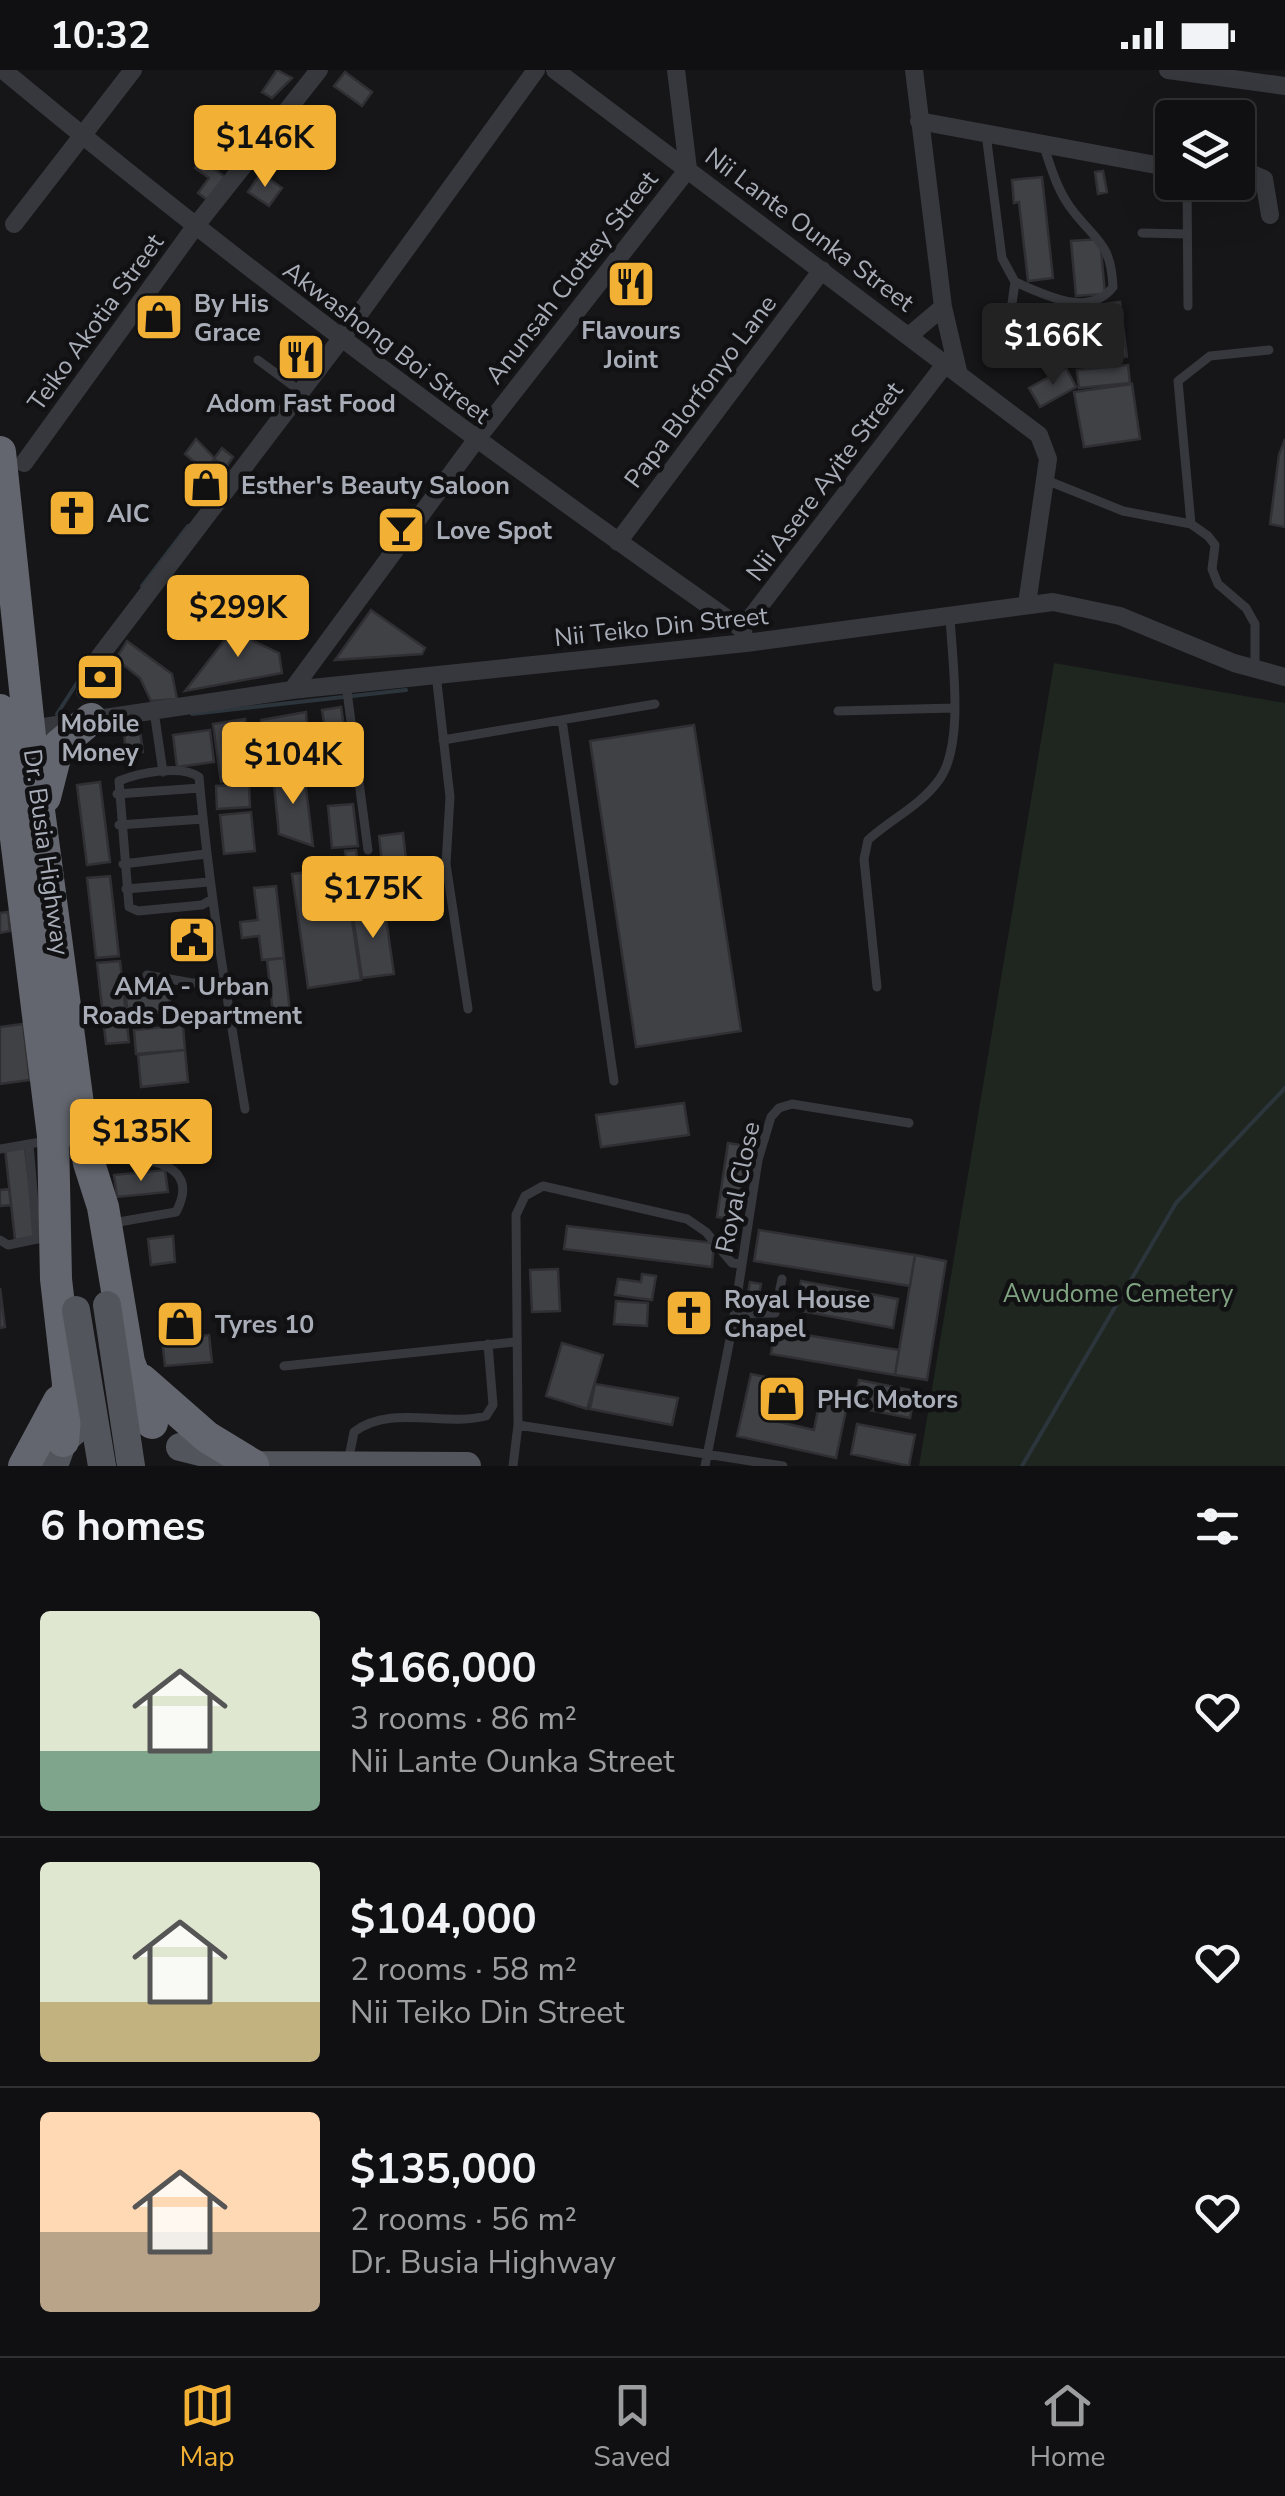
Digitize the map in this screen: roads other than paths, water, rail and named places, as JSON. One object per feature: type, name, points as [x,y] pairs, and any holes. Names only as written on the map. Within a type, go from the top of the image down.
[{"type":"highway","name":"Dr. Busia Highway","points":[[12,458],[18,740],[46,1148],[47,1239],[56,1280],[68,1384],[58,1453]]},
{"type":"highway","points":[[0,614],[18,740]]},
{"type":"highway","points":[[44,832],[46,786],[58,746],[88,705]]},
{"type":"highway","name":"Dr. Busia Highway","points":[[0,710],[18,740],[44,832],[88,1160],[106,1226],[129,1362],[152,1423]]},
{"type":"highway","points":[[129,1362],[171,1410],[252,1464]]},
{"type":"highway","points":[[24,1466],[68,1384]]},
{"type":"main road","points":[[46,1148],[102,1466]]},
{"type":"main road","points":[[88,1160],[131,1466]]},
{"type":"main road","points":[[58,1453],[84,1424],[111,1416],[152,1423],[185,1457],[252,1464],[467,1466]]},
{"type":"street","name":"Akwashong Boi Street","points":[[3,70],[194,228],[744,636]]},
{"type":"street","points":[[14,224],[133,70]]},
{"type":"street","name":"Teiko Akotia Street","points":[[12,458],[319,70]]},
{"type":"street","points":[[88,705],[100,656],[341,340],[536,70]]},
{"type":"street","name":"Nii Lante Ounka Street","points":[[555,70],[1039,435],[1048,450],[1046,480],[1027,604]]},
{"type":"street","name":"Anunsah Clottey Street","points":[[292,690],[476,440],[688,169],[676,70]]},
{"type":"street","points":[[914,70],[952,367]]},
{"type":"street","points":[[1168,70],[1285,86]]},
{"type":"street","points":[[919,122],[1155,165]]},
{"type":"street","points":[[1255,175],[1264,179],[1270,216]]},
{"type":"street","name":"Papa Blorfonyo Lane","points":[[618,542],[822,270]]},
{"type":"street","points":[[910,335],[943,307]]},
{"type":"street","name":"Nii Asere Ayite Street","points":[[744,636],[952,367]]},
{"type":"street","name":"Nii Teiko Din Street","points":[[18,740],[88,705],[154,708],[744,636],[950,617],[1027,604],[1072,602],[1120,616],[1254,670],[1285,677]]},
{"type":"lane","points":[[986,134],[1002,258],[1015,282],[1006,346]]},
{"type":"lane","points":[[1015,282],[1065,303],[1090,301],[1113,287],[1105,244],[1073,211],[1056,184],[1043,144]]},
{"type":"lane","points":[[1187,200],[1188,306]]},
{"type":"lane","points":[[1142,234],[1187,234]]},
{"type":"lane","points":[[1190,524],[1178,380],[1210,356],[1269,350]]},
{"type":"lane","points":[[258,360],[301,392]]},
{"type":"lane","points":[[1046,480],[1123,511],[1190,524],[1215,546],[1212,569],[1218,584],[1251,614],[1254,670]]},
{"type":"lane","points":[[877,987],[864,858],[868,840],[913,808],[942,777],[955,725],[950,617]]},
{"type":"lane","points":[[436,674],[450,798],[446,864],[468,1008]]},
{"type":"lane","points":[[346,684],[368,850]]},
{"type":"lane","points":[[444,740],[655,704]]},
{"type":"lane","points":[[154,708],[163,772]]},
{"type":"lane","points":[[838,711],[954,708]]},
{"type":"lane","points":[[562,720],[614,1082]]},
{"type":"lane","points":[[210,900],[202,905],[138,911],[130,907],[116,784],[124,778],[163,772],[196,773],[210,900],[222,946],[245,1109]]},
{"type":"lane","points":[[117,794],[200,788]]},
{"type":"lane","points":[[120,825],[203,819]]},
{"type":"lane","points":[[123,864],[206,854]]},
{"type":"lane","points":[[126,888],[209,882]]},
{"type":"lane","points":[[147,975],[192,983],[224,981]]},
{"type":"lane","name":"Royal Close","points":[[705,1466],[735,1314],[758,1160],[771,1117],[792,1104],[909,1123]]},
{"type":"lane","points":[[0,1149],[46,1148]]},
{"type":"lane","points":[[88,1160],[157,1159],[178,1176],[182,1201],[176,1212],[106,1226]]},
{"type":"lane","points":[[513,1466],[518,1425],[514,1342],[516,1215],[525,1196],[543,1186],[687,1219],[706,1232],[732,1263],[741,1264]]},
{"type":"lane","points":[[0,1240],[8,1245],[47,1239]]},
{"type":"lane","points":[[735,1314],[775,1313],[782,1278]]},
{"type":"lane","points":[[284,1366],[514,1342]]},
{"type":"lane","points":[[348,1464],[354,1432],[378,1418],[470,1420],[486,1416],[492,1405],[488,1344]]},
{"type":"lane","points":[[518,1425],[783,1466]]},
{"type":"waterway","points":[[142,586],[188,526]]},
{"type":"waterway","points":[[57,714],[84,672]]},
{"type":"waterway","points":[[192,714],[406,690]]},
{"type":"waterway","points":[[1022,1466],[1176,1203],[1285,1088]]},
{"type":"place","name":"Flavours Joint","points":[[631,284]]},
{"type":"place","name":"By His Grace","points":[[159,317]]},
{"type":"place","name":"Adom Fast Food","points":[[301,357]]},
{"type":"place","name":"Esther's Beauty Saloon","points":[[206,485]]},
{"type":"place","name":"AIC","points":[[72,513]]},
{"type":"place","name":"Love Spot","points":[[401,530]]},
{"type":"place","name":"Mobile Money","points":[[100,677]]},
{"type":"place","name":"AMA - Urban Roads Department","points":[[192,940]]},
{"type":"place","name":"Royal House Chapel","points":[[689,1313]]},
{"type":"place","name":"Tyres 10","points":[[180,1324]]},
{"type":"place","name":"PHC Motors","points":[[782,1399]]},
{"type":"park label","name":"Awudome Cemetery","points":[[1118,1293]]}]
